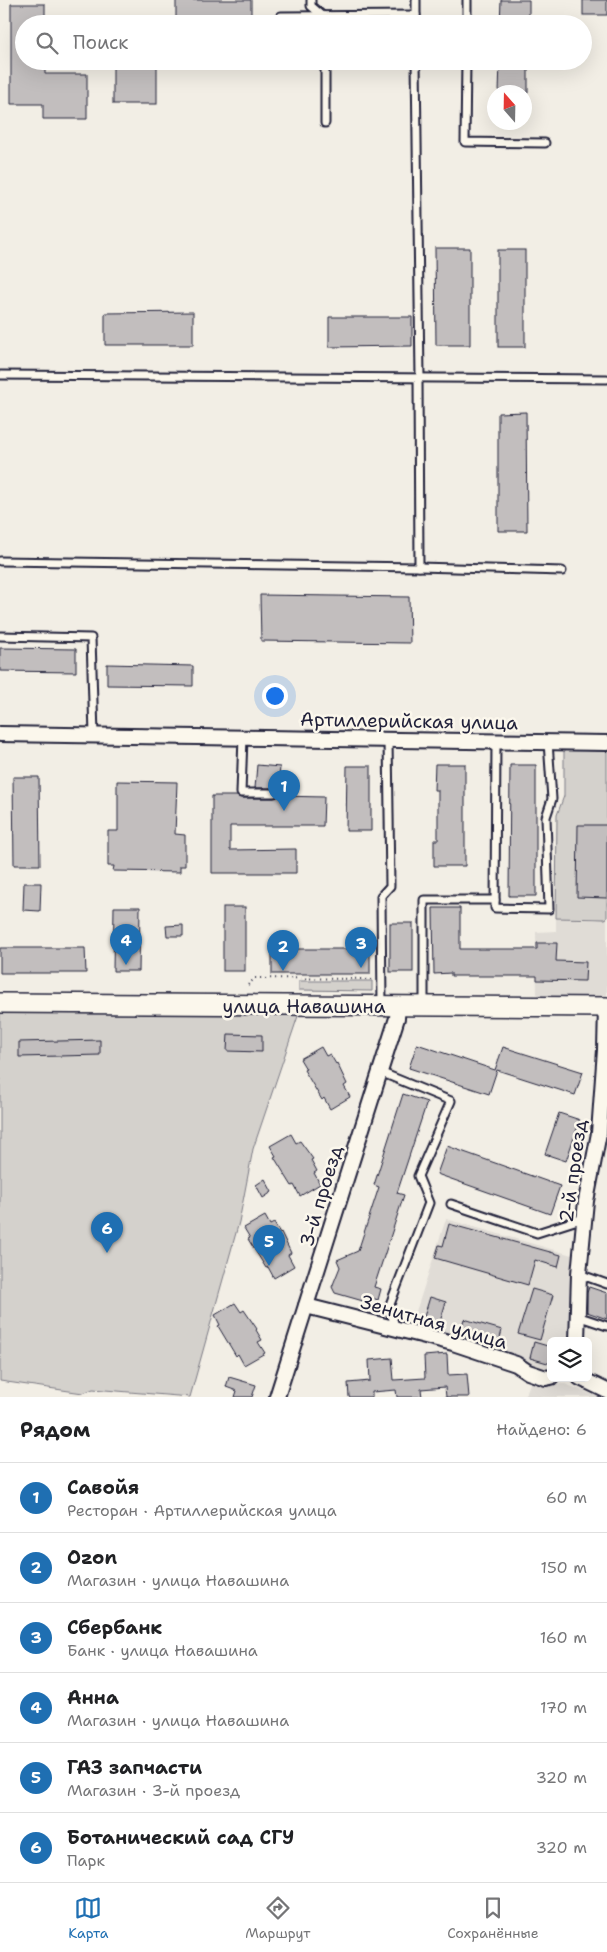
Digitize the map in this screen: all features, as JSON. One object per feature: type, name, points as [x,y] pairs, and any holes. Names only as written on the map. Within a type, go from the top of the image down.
[{"type":"main road","name":"улица Навашина","points":[[0,1004],[606,1007]]},
{"type":"street","name":"Артиллерийская улица","points":[[0,734],[607,743]]},
{"type":"street","name":"3-й проезд","points":[[277,1397],[397,1018],[390,1006]]},
{"type":"street","name":"2-й проезд","points":[[577,1337],[576,1316],[584,1218],[603,1134],[606,1007]]},
{"type":"street","name":"Зенитная улица","points":[[306,1306],[453,1343],[516,1364],[528,1372],[547,1378]]},
{"type":"street","points":[[590,1382],[607,1391]]},
{"type":"lane","points":[[311,0],[311,6],[319,15]]},
{"type":"lane","points":[[416,0],[416,15]]},
{"type":"lane","points":[[467,0],[467,15]]},
{"type":"lane","points":[[325,70],[325,123]]},
{"type":"lane","points":[[416,70],[420,567]]},
{"type":"lane","points":[[466,70],[465,142],[545,143]]},
{"type":"lane","points":[[0,375],[607,379]]},
{"type":"lane","points":[[0,562],[420,567],[562,571]]},
{"type":"lane","points":[[0,636],[92,638],[94,735]]},
{"type":"lane","points":[[243,737],[241,792],[274,793]]},
{"type":"lane","points":[[388,740],[390,886],[381,896],[390,1006]]},
{"type":"lane","points":[[496,741],[495,908],[548,909],[546,817],[552,799],[548,742]]},
{"type":"lane","points":[[424,1006],[424,900],[495,900]]},
{"type":"lane","points":[[380,1072],[451,1101],[418,1176],[429,1202],[389,1306],[396,1329]]},
{"type":"lane","points":[[451,1204],[537,1233],[584,1218]]},
{"type":"lane","points":[[579,1274],[607,1284]]},
{"type":"lane","points":[[576,1316],[607,1326]]},
{"type":"path","points":[[248,985],[255,978],[376,979]]},
{"type":"shaded area","points":[[564,750],[607,751],[607,918],[605,919],[556,918],[557,815],[564,796]]},
{"type":"shaded area","points":[[556,918],[595,920],[607,918],[607,999],[537,999],[536,932],[556,931]]},
{"type":"shaded area","points":[[299,981],[372,981],[372,991],[299,990]]},
{"type":"shaded area","points":[[0,1011],[299,1013],[253,1149],[239,1222],[190,1397],[93,1389],[83,1393],[0,1381]]},
{"type":"shaded area","points":[[446,1219],[575,1256],[572,1337],[547,1337],[547,1371],[411,1327]]},
{"type":"shaded area","points":[[532,1378],[565,1384],[599,1397],[525,1397]]},
{"type":"building","points":[[176,0],[251,0],[251,15],[176,15]]},
{"type":"building","points":[[501,0],[529,0],[529,15],[500,15]]},
{"type":"building","points":[[583,0],[607,0],[607,15],[583,15]]},
{"type":"building","points":[[11,4],[45,4],[45,15],[15,15],[15,70],[45,70],[45,74],[87,74],[87,119],[43,119],[43,104],[11,104]]},
{"type":"building","points":[[113,70],[157,70],[157,104],[113,104]]},
{"type":"building","points":[[500,70],[528,70],[528,85],[499,85]]},
{"type":"building","points":[[435,248],[470,248],[470,345],[436,345]]},
{"type":"building","points":[[498,250],[525,250],[525,347],[498,347]]},
{"type":"building","points":[[193,312],[193,345],[105,345],[105,313]]},
{"type":"building","points":[[329,317],[412,317],[412,346],[329,347]]},
{"type":"building","points":[[526,412],[527,531],[498,531],[498,413]]},
{"type":"building","points":[[260,595],[409,597],[410,643],[261,641]]},
{"type":"building","points":[[0,648],[76,649],[76,672],[0,671]]},
{"type":"building","points":[[107,664],[193,666],[193,686],[107,685]]},
{"type":"building","points":[[435,764],[465,764],[465,866],[434,866],[434,840],[438,840],[438,790],[434,790]]},
{"type":"building","points":[[257,765],[280,767],[278,790],[274,788],[255,788]]},
{"type":"building","points":[[510,765],[536,765],[536,896],[509,896]]},
{"type":"building","points":[[347,766],[371,766],[371,831],[346,831]]},
{"type":"building","points":[[13,777],[39,777],[40,865],[14,865]]},
{"type":"building","points":[[117,781],[177,782],[175,834],[185,835],[185,866],[180,866],[180,872],[113,871],[114,866],[108,866],[108,831],[118,831]]},
{"type":"building","points":[[212,796],[237,796],[241,798],[274,798],[278,796],[324,797],[323,826],[230,826],[230,850],[296,849],[296,873],[212,873]]},
{"type":"building","points":[[578,825],[607,825],[607,898],[577,897]]},
{"type":"building","points":[[24,883],[41,883],[40,911],[23,910]]},
{"type":"building","points":[[114,907],[140,907],[139,971],[113,971]]},
{"type":"building","points":[[223,907],[245,907],[245,971],[223,971]]},
{"type":"building","points":[[433,908],[460,908],[460,949],[537,949],[537,943],[557,943],[556,961],[586,962],[585,981],[537,980],[537,976],[451,976],[451,973],[434,974]]},
{"type":"building","points":[[390,923],[413,923],[413,972],[390,972]]},
{"type":"building","points":[[183,925],[183,936],[167,936],[166,926]]},
{"type":"building","points":[[0,948],[85,948],[86,973],[0,973]]},
{"type":"building","points":[[272,949],[370,949],[370,974],[272,974]]},
{"type":"building","points":[[228,1034],[262,1035],[262,1052],[227,1051]]},
{"type":"building","points":[[100,1040],[100,1055],[19,1057],[19,1042]]},
{"type":"building","points":[[417,1044],[495,1070],[503,1047],[583,1072],[575,1095],[497,1070],[489,1094],[409,1068]]},
{"type":"building","points":[[321,1047],[326,1056],[330,1054],[337,1063],[347,1084],[344,1086],[350,1097],[330,1109],[324,1098],[322,1100],[304,1070],[306,1069],[300,1059]]},
{"type":"building","points":[[403,1094],[427,1102],[397,1193],[404,1195],[374,1287],[381,1289],[378,1300],[372,1298],[370,1303],[335,1293],[332,1287],[340,1267],[337,1260],[358,1251],[379,1187],[374,1185]]},
{"type":"building","points":[[559,1113],[580,1120],[566,1161],[545,1154]]},
{"type":"building","points":[[291,1134],[296,1143],[300,1141],[313,1159],[311,1160],[317,1171],[314,1173],[320,1184],[300,1196],[274,1157],[276,1156],[270,1146]]},
{"type":"building","points":[[447,1146],[560,1186],[550,1214],[437,1174]]},
{"type":"building","points":[[265,1179],[272,1192],[263,1198],[256,1185]]},
{"type":"building","points":[[265,1216],[270,1225],[274,1223],[281,1232],[291,1253],[288,1255],[294,1266],[274,1278],[248,1239],[250,1238],[244,1228]]},
{"type":"building","points":[[449,1224],[561,1255],[558,1267],[535,1260],[528,1285],[435,1258],[439,1245],[443,1246]]},
{"type":"building","points":[[589,1287],[607,1293],[607,1319],[587,1312],[587,1293]]},
{"type":"building","points":[[532,1289],[553,1295],[540,1340],[518,1334]]},
{"type":"building","points":[[430,1297],[446,1302],[439,1325],[423,1320]]},
{"type":"building","points":[[235,1303],[241,1312],[244,1310],[257,1329],[262,1340],[258,1342],[265,1353],[244,1365],[238,1354],[236,1356],[218,1326],[220,1325],[215,1315]]},
{"type":"building","points":[[464,1319],[502,1330],[498,1346],[460,1334]]},
{"type":"building","points":[[534,1342],[547,1346],[547,1363],[530,1358]]},
{"type":"building","points":[[447,1354],[448,1375],[467,1374],[469,1397],[446,1397],[445,1387],[421,1389],[422,1397],[397,1397],[396,1390],[372,1392],[372,1397],[349,1397],[348,1383],[370,1381],[369,1360],[392,1358],[394,1380],[425,1378],[424,1356]]},
{"type":"building","points":[[229,1377],[256,1385],[252,1397],[235,1397],[237,1391],[226,1387]]},
{"type":"place","name":"Савойя","points":[[284,811]]},
{"type":"place","name":"Анна","points":[[126,965]]},
{"type":"place","name":"Сбербанк","points":[[361,968]]},
{"type":"place","name":"Ozon","points":[[283,971]]},
{"type":"place","name":"Ботанический сад СГУ","points":[[107,1253]]},
{"type":"place","name":"ГАЗ запчасти","points":[[269,1266]]}]
